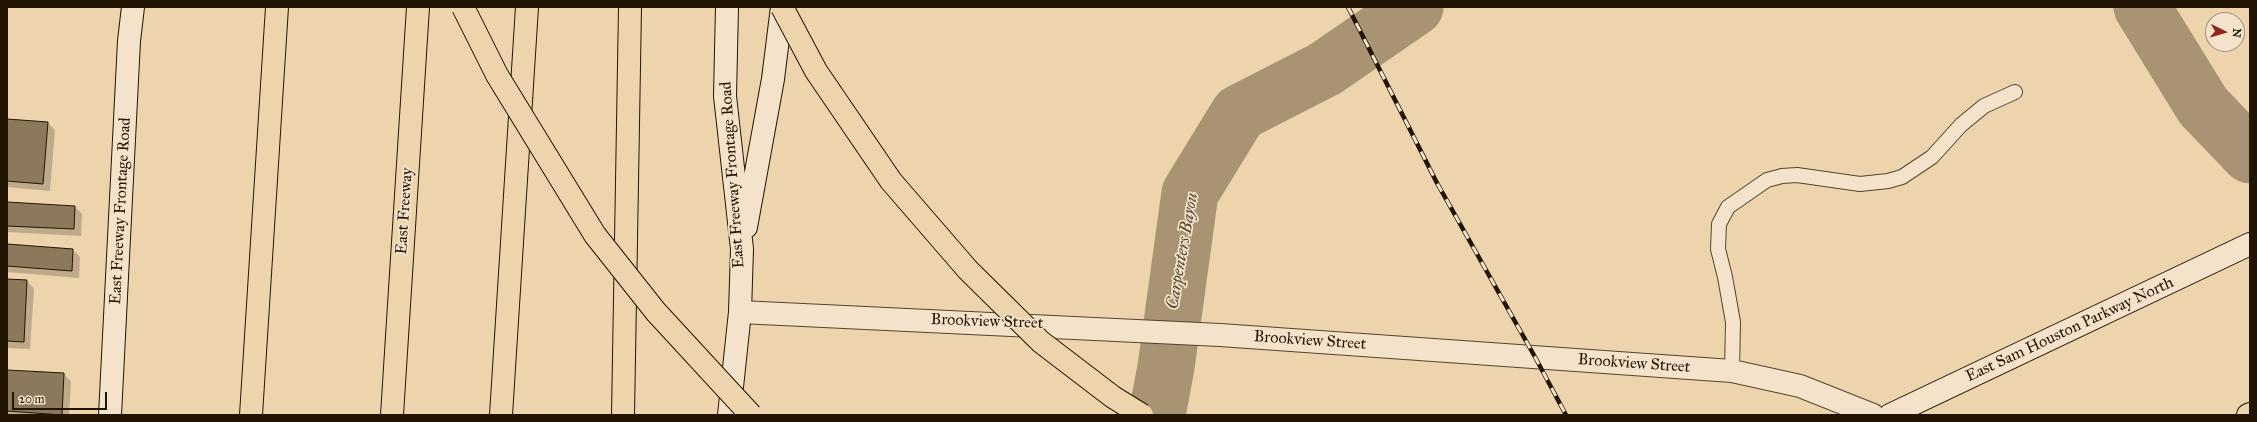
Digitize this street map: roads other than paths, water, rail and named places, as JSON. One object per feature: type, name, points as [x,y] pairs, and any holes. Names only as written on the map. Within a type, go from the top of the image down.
[{"type":"highway","points":[[251,415],[277,7]]},
{"type":"highway","name":"East Freeway","points":[[392,415],[418,7]]},
{"type":"highway","points":[[463,7],[497,75],[595,235],[656,312],[751,415]]},
{"type":"highway","points":[[502,415],[527,7]]},
{"type":"highway","points":[[623,415],[630,7]]},
{"type":"highway","points":[[782,7],[816,71],[891,181],[968,270],[1042,342],[1112,397],[1142,415]]},
{"type":"main road","name":"East Freeway Frontage Road","points":[[110,415],[129,41],[133,7]]},
{"type":"main road","name":"East Freeway Frontage Road","points":[[727,7],[725,96],[742,249],[740,312],[729,415]]},
{"type":"main road","points":[[742,249],[774,79],[782,7]]},
{"type":"main road","name":"East Sam Houston Parkway North","points":[[1890,415],[2250,244]]},
{"type":"main road","name":"Brookview Street","points":[[740,312],[1075,326],[1732,371],[1800,386],[1873,415]]},
{"type":"lane","points":[[1732,371],[1732,322],[1725,277],[1718,249],[1719,224],[1728,207],[1767,180],[1782,176],[1797,175],[1860,184],[1888,181],[1902,177],[1932,157],[1961,125],[1984,106],[2015,92]]},
{"type":"waterway","name":"Carpenters Bayou","points":[[1157,415],[1166,367],[1190,193],[1239,113],[1325,69],[1415,7]]},
{"type":"waterway","name":"Carpenters Bayou","points":[[2142,7],[2203,106],[2250,155]]},
{"type":"railway","points":[[1348,7],[1437,183],[1566,415]]}]
